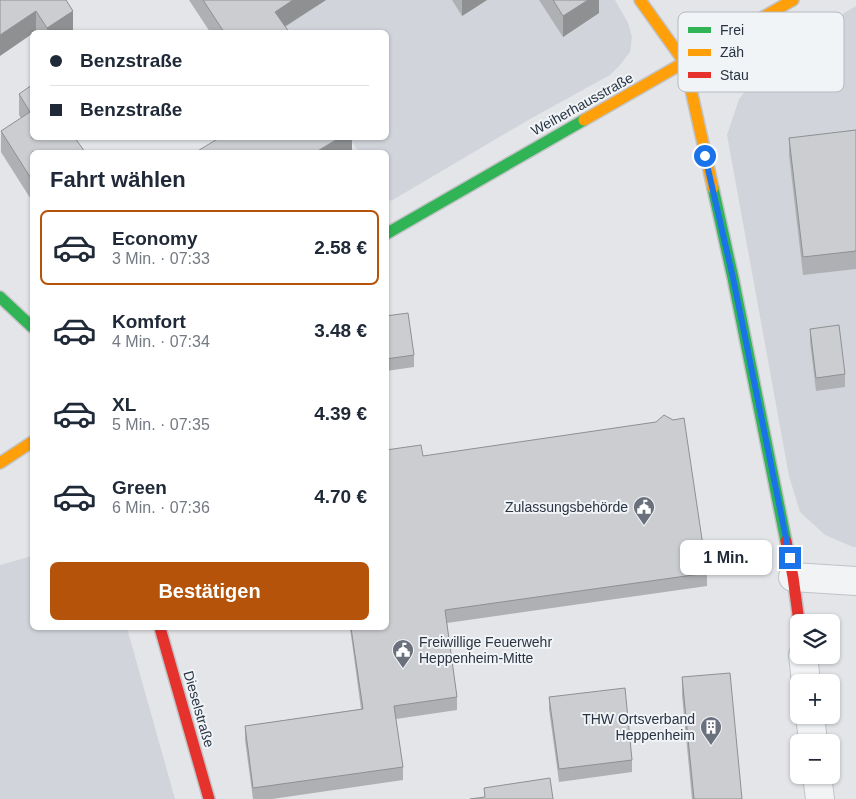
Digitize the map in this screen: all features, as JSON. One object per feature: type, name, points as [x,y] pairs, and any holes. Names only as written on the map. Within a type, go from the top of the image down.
[{"type":"street","points":[[640,0],[678,53]]},
{"type":"street","name":"Weiherhausstraße","points":[[773,12],[794,0]]},
{"type":"street","name":"Weiherhausstraße","points":[[389,232],[550,138],[678,67]]},
{"type":"street","points":[[691,92],[733,278],[793,577],[798,614]]},
{"type":"street","points":[[0,298],[30,325]]},
{"type":"street","points":[[0,463],[30,443]]},
{"type":"street","points":[[793,577],[856,581]]},
{"type":"street","name":"Dieselstraße","points":[[161,630],[209,799]]},
{"type":"street","points":[[818,784],[820,799]]},
{"type":"shaded area","points":[[259,0],[615,0],[628,23],[632,37],[630,52],[610,75],[530,119],[391,201],[389,199],[389,150],[358,150],[350,140],[389,140],[389,30],[279,30]]},
{"type":"shaded area","points":[[856,6],[856,547],[825,535],[800,512],[789,476],[727,135],[739,99],[745,92],[844,92],[844,13]]},
{"type":"shaded area","points":[[30,557],[30,630],[128,630],[175,799],[0,799],[0,565]]},
{"type":"building","points":[[0,0],[66,0],[73,11],[47,28],[36,11],[0,35]]},
{"type":"building","points":[[203,0],[293,0],[275,12],[288,30],[223,30]]},
{"type":"building","points":[[553,0],[588,0],[563,16]]},
{"type":"building","points":[[30,86],[30,112],[19,94]]},
{"type":"building","points":[[30,112],[30,140],[76,140],[84,150],[30,150],[30,177],[1,131]]},
{"type":"building","points":[[856,130],[856,251],[803,257],[789,138]]},
{"type":"building","points":[[216,140],[336,140],[319,150],[199,150]]},
{"type":"building","points":[[408,313],[414,355],[389,359],[389,316]]},
{"type":"building","points":[[839,325],[845,374],[816,378],[810,329]]},
{"type":"building","points":[[664,415],[673,420],[684,418],[707,573],[445,610],[457,697],[394,706],[403,767],[253,788],[245,726],[363,709],[351,630],[389,630],[389,450],[421,445],[423,456],[656,422]]},
{"type":"building","name":"THW Ortsverband Heppenheim","points":[[730,673],[742,799],[694,799],[682,677]]},
{"type":"building","points":[[625,688],[632,760],[559,769],[549,697]]},
{"type":"building","points":[[550,778],[553,799],[470,799],[485,797],[484,788]]},
{"type":"traffic: fast","points":[[389,232],[584,120]]},
{"type":"traffic: fast","points":[[713,188],[786,541]]},
{"type":"traffic: fast","points":[[0,297],[30,325]]},
{"type":"traffic: slow","points":[[640,0],[678,53]]},
{"type":"traffic: slow","points":[[772,12],[793,0]]},
{"type":"traffic: slow","points":[[584,120],[678,66]]},
{"type":"traffic: slow","points":[[691,92],[713,188]]},
{"type":"traffic: slow","points":[[0,463],[30,443]]},
{"type":"traffic: jam","points":[[786,541],[798,614]]},
{"type":"traffic: jam","points":[[161,630],[209,799]]},
{"type":"place","name":"Zulassungsbehörde","points":[[644,526]]},
{"type":"place","name":"Freiwillige Feuerwehr Heppenheim-Mitte","points":[[403,669]]},
{"type":"place","name":"THW Ortsverband Heppenheim","points":[[711,746]]},
{"type":"route","points":[[705,156],[733,278],[790,558]]}]
